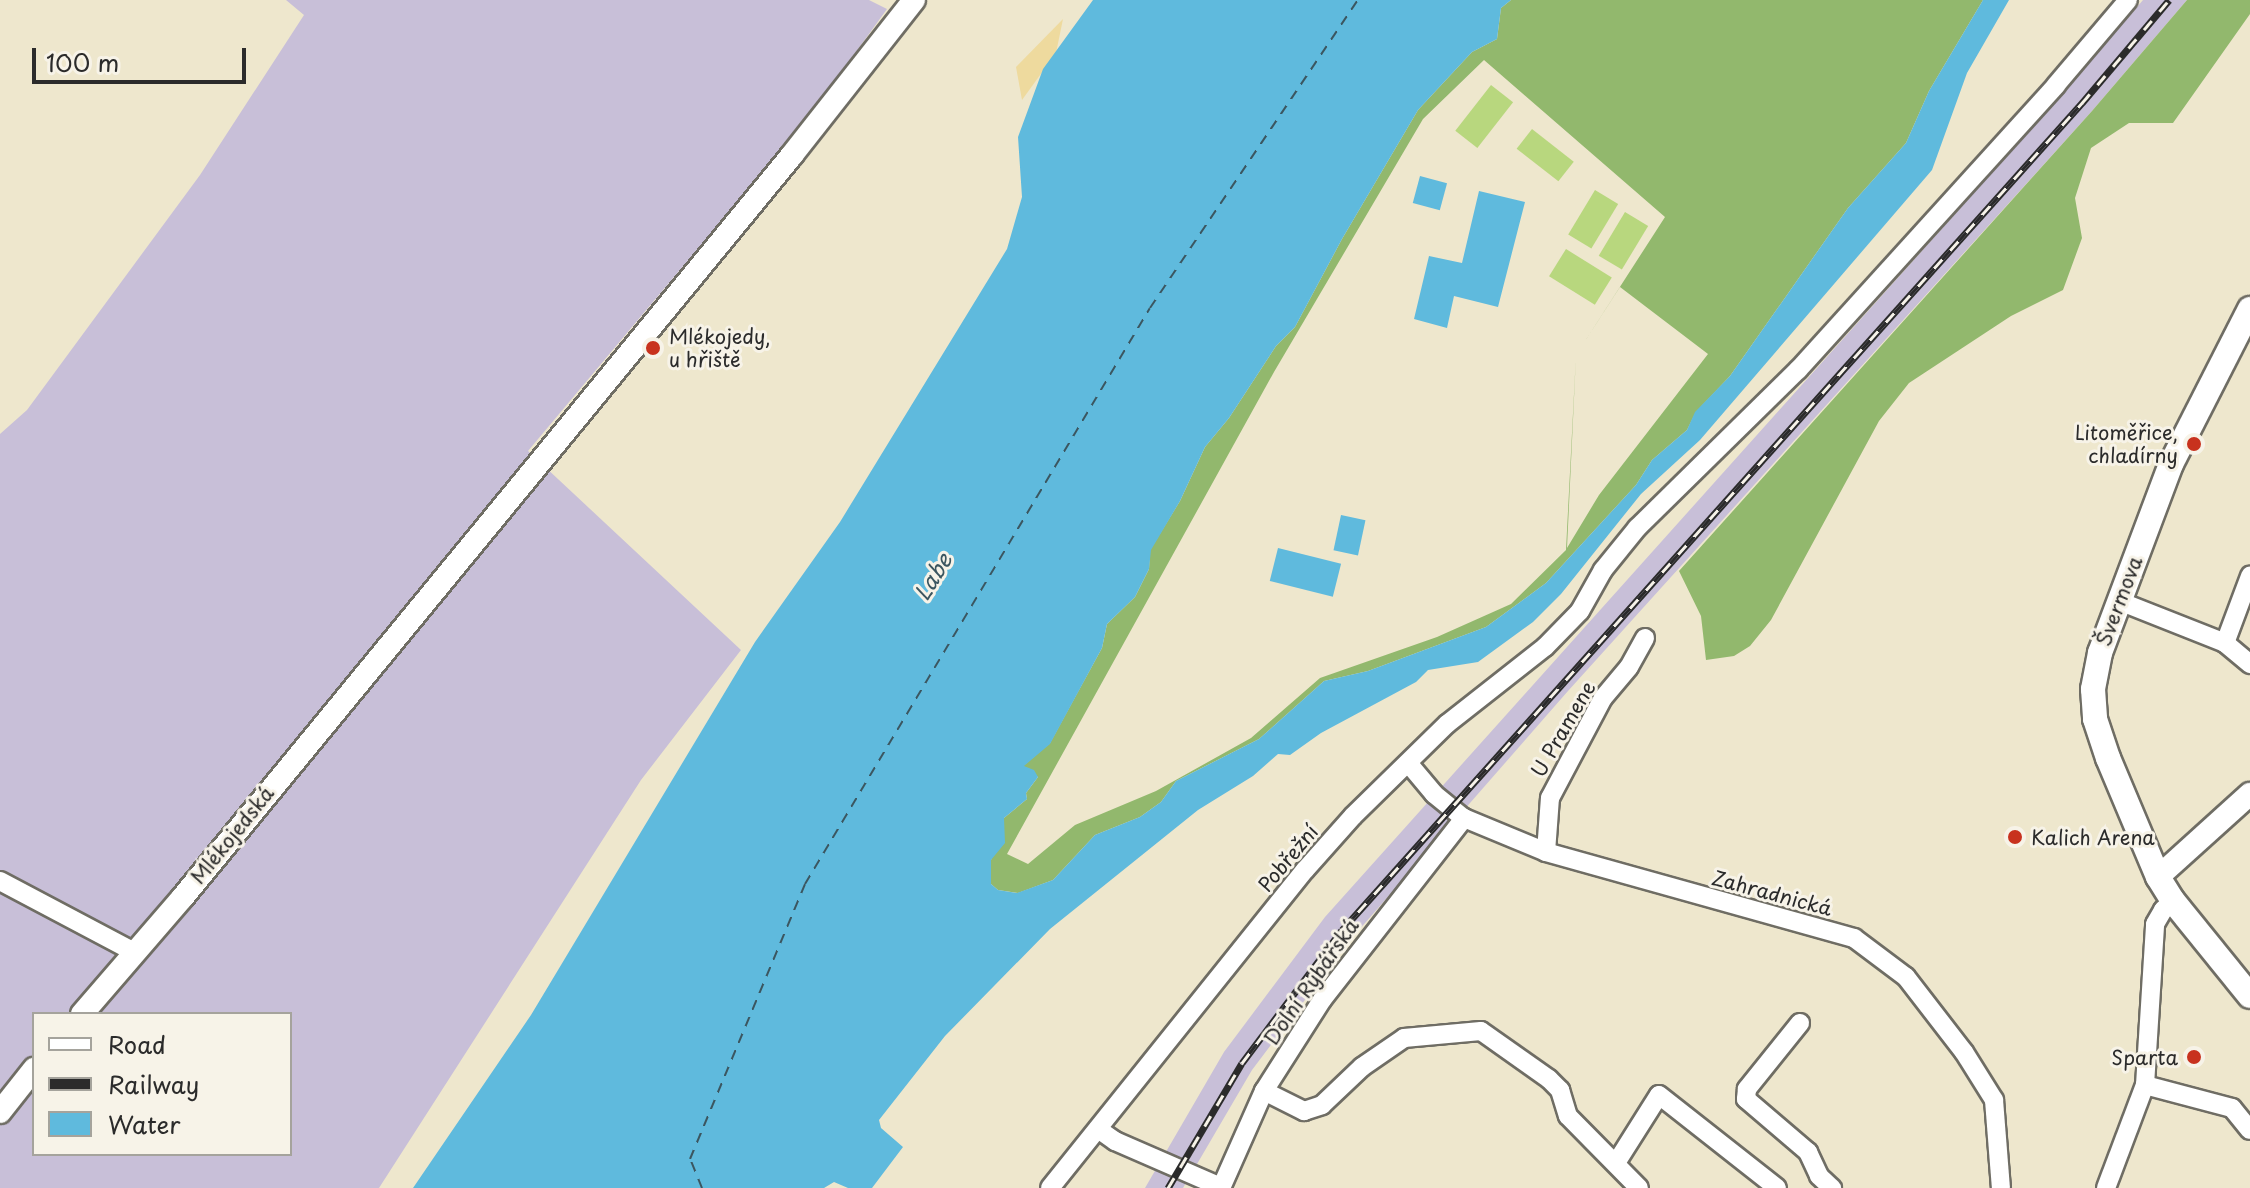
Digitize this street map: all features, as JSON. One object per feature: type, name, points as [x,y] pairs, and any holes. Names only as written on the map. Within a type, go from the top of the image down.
[{"type":"main road","name":"Švermova","points":[[2250,309],[2171,464],[2096,665],[2093,704],[2108,758],[2158,877],[2173,901],[2250,996]]},
{"type":"street","name":"Mlékojedská","points":[[84,1012],[136,953],[792,155],[914,0]]},
{"type":"street","name":"Pobřežní","points":[[1050,1188],[1305,870],[1353,816],[1447,724],[1545,647],[1580,611],[1596,589],[1603,570],[1637,528],[1798,370],[2128,0]]},
{"type":"street","points":[[2225,643],[2250,576]]},
{"type":"street","points":[[2119,601],[2225,643],[2250,664]]},
{"type":"street","name":"U Pramene","points":[[1546,852],[1550,798],[1603,698],[1629,667],[1645,638]]},
{"type":"street","name":"Zahradnická","points":[[1409,764],[1434,794],[1464,818],[1546,852],[1854,938],[1906,977],[1964,1052],[1994,1100],[2001,1188]]},
{"type":"street","points":[[2158,877],[2250,794]]},
{"type":"street","name":"Dolní Rybářská","points":[[1221,1188],[1264,1091],[1322,1000],[1464,818]]},
{"type":"street","points":[[0,881],[136,953]]},
{"type":"street","points":[[2106,1188],[2145,1085],[2155,924],[2173,901]]},
{"type":"street","points":[[1800,1023],[1747,1089],[1746,1099],[1808,1152],[1819,1176],[1832,1188]]},
{"type":"street","points":[[1264,1091],[1304,1111],[1322,1105],[1362,1067],[1404,1038],[1481,1031],[1549,1079],[1560,1090],[1568,1116],[1639,1188]]},
{"type":"street","points":[[0,1112],[32,1072]]},
{"type":"street","points":[[2145,1085],[2232,1108],[2250,1130]]},
{"type":"street","points":[[1616,1163],[1659,1095],[1777,1188]]},
{"type":"street","points":[[1098,1129],[1115,1141],[1221,1188]]},
{"type":"shaded area","points":[[286,0],[869,0],[887,9],[814,110],[528,451],[741,650],[641,780],[379,1188],[0,1188],[0,434],[27,410],[200,175],[304,15]]},
{"type":"shaded area","points":[[2143,0],[2187,0],[2092,111],[1568,691],[1351,939],[1252,1070],[1183,1188],[1145,1188],[1224,1052],[1325,917],[2067,89]]},
{"type":"green space","points":[[1511,0],[1983,0],[1929,91],[1906,143],[1848,208],[1730,376],[1696,412],[1687,430],[1652,460],[1636,485],[1546,583],[1486,627],[1368,671],[1324,681],[1259,739],[1176,781],[1161,802],[1140,817],[1095,835],[1053,880],[1018,893],[998,890],[991,884],[991,860],[1004,818],[1027,799],[1026,793],[1038,777],[1023,766],[1050,743],[1102,648],[1107,624],[1135,597],[1149,569],[1150,550],[1180,501],[1205,447],[1229,418],[1276,346],[1295,327],[1342,239],[1418,110],[1472,52],[1497,39],[1501,8]],"holes":[[[1484,60],[1665,217],[1576,355],[1566,550],[1511,604],[1437,637],[1320,678],[1251,738],[1156,791],[1075,825],[1028,864],[1007,854],[1274,372],[1423,119]],[[1620,287],[1708,354],[1599,495],[1567,548],[1576,355]]]},
{"type":"green space","points":[[2187,0],[2250,0],[2250,14],[2173,123],[2129,123],[2091,148],[2075,198],[2082,238],[2063,290],[2011,316],[1909,383],[1879,421],[1771,620],[1750,646],[1734,656],[1706,660],[1701,616],[1679,571],[2092,111]]},
{"type":"green space","points":[[1491,85],[1513,102],[1477,148],[1455,131]]},
{"type":"green space","points":[[1532,129],[1574,162],[1558,181],[1517,149]]},
{"type":"green space","points":[[1595,190],[1618,204],[1591,248],[1568,235]]},
{"type":"green space","points":[[1625,212],[1648,226],[1622,270],[1599,256]]},
{"type":"green space","points":[[1566,249],[1612,278],[1595,305],[1549,276]]},
{"type":"sand","points":[[1063,19],[1056,53],[1022,100],[1016,67]]},
{"type":"water","name":"Labe","points":[[1093,0],[1511,0],[1501,8],[1497,39],[1472,52],[1418,110],[1342,239],[1295,327],[1276,346],[1229,418],[1205,447],[1180,501],[1151,550],[1149,569],[1135,597],[1107,624],[1102,648],[1050,744],[1024,766],[1034,770],[1038,777],[1026,793],[1027,799],[1004,818],[1005,843],[991,860],[991,884],[998,890],[1017,893],[1053,880],[1095,835],[1140,817],[1161,802],[1176,781],[1259,739],[1324,681],[1368,671],[1486,627],[1546,583],[1636,485],[1652,460],[1687,430],[1695,412],[1730,376],[1848,208],[1906,143],[1929,91],[1983,0],[2009,0],[1967,73],[1932,170],[1700,440],[1641,494],[1561,594],[1533,622],[1478,662],[1428,670],[1416,682],[1321,733],[1290,755],[1278,754],[1253,776],[1198,810],[1050,929],[945,1036],[879,1120],[881,1128],[903,1147],[872,1188],[848,1188],[834,1182],[824,1188],[413,1188],[531,1015],[755,642],[840,522],[1007,249],[1022,197],[1018,137],[1043,69]]},
{"type":"water","points":[[1420,176],[1447,183],[1440,210],[1413,203]]},
{"type":"water","points":[[1479,191],[1525,202],[1498,307],[1454,296],[1447,328],[1414,319],[1429,256],[1462,263]]},
{"type":"water","points":[[1341,515],[1365,520],[1358,555],[1334,550]]},
{"type":"water","points":[[1278,548],[1341,564],[1333,597],[1270,581]]},
{"type":"ferry route","points":[[702,1188],[690,1159],[805,884],[1150,308],[1358,0]]},
{"type":"railway","points":[[1168,1188],[1242,1063],[1342,930],[2082,103],[2169,0]]},
{"type":"place","name":"Mlékojedy, u hřiště","points":[[653,348]]},
{"type":"place","name":"Litoměřice, chladírny","points":[[2194,444]]},
{"type":"place","name":"Kalich Arena","points":[[2015,837]]},
{"type":"place","name":"Sparta","points":[[2194,1057]]}]
